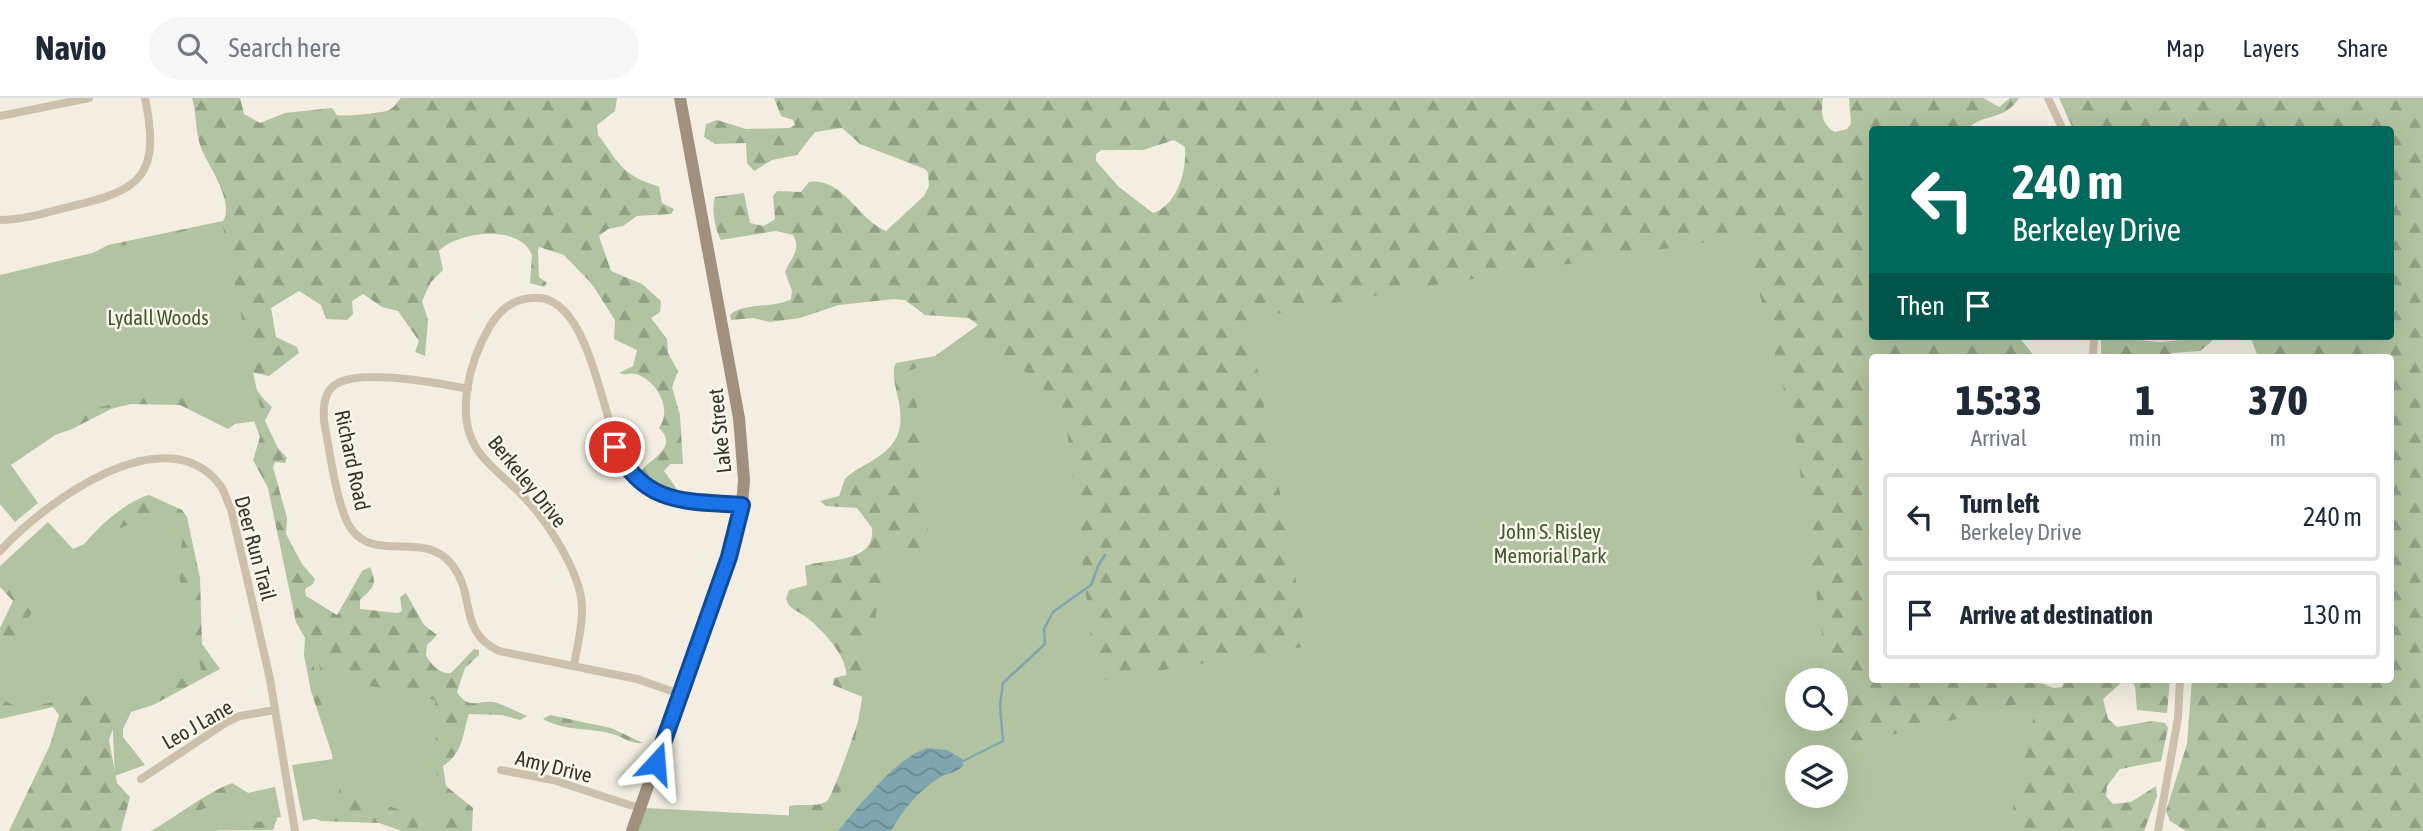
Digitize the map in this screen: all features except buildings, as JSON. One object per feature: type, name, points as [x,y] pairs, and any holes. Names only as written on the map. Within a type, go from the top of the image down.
[{"type":"main road","name":"Lake Street","points":[[632,831],[729,557],[742,505],[744,451],[739,418],[680,98]]},
{"type":"street","points":[[0,116],[89,98]]},
{"type":"street","points":[[0,220],[13,220],[91,202],[117,194],[133,183],[145,170],[151,152],[152,131],[145,98]]},
{"type":"street","points":[[2048,98],[2061,126]]},
{"type":"street","name":"Berkeley Drive","points":[[574,665],[582,609],[580,589],[572,568],[525,497],[490,467],[475,447],[468,423],[468,389],[483,339],[497,314],[516,300],[536,297],[556,306],[581,337],[592,359],[615,447],[635,479],[652,492],[676,499],[742,505]]},
{"type":"street","name":"Richard Road","points":[[468,389],[357,378],[338,383],[327,393],[323,407],[324,421],[343,510],[352,530],[369,543],[391,547],[417,545],[438,552],[453,565],[463,585],[476,635],[484,644],[499,651],[638,679],[680,694]]},
{"type":"street","name":"Deer Run Trail","points":[[0,551],[58,502],[129,463],[153,457],[178,460],[203,470],[221,486],[231,509],[271,678],[295,831]]},
{"type":"street","points":[[2158,831],[2178,718],[2180,683]]},
{"type":"street","name":"Leo J Lane","points":[[141,779],[227,722],[240,716],[275,710]]},
{"type":"street","name":"Amy Drive","points":[[500,770],[553,780],[639,808]]},
{"type":"green space","points":[[192,98],[240,98],[244,114],[260,123],[285,113],[332,108],[337,115],[379,112],[391,109],[401,98],[617,98],[615,111],[597,125],[598,135],[622,167],[638,179],[659,187],[662,203],[674,209],[671,214],[637,216],[623,226],[608,229],[599,236],[611,271],[642,284],[661,301],[660,312],[651,318],[667,339],[668,353],[678,371],[672,387],[680,415],[683,464],[670,464],[664,471],[679,492],[664,492],[639,473],[665,447],[665,435],[659,428],[664,413],[661,396],[644,378],[619,373],[633,366],[637,350],[614,339],[615,320],[591,283],[564,255],[539,247],[539,277],[547,283],[544,287],[530,283],[532,255],[525,245],[515,238],[503,235],[474,235],[448,244],[439,251],[443,270],[431,282],[422,301],[428,320],[425,356],[415,352],[419,341],[398,311],[382,307],[363,294],[352,301],[353,314],[347,320],[326,319],[321,305],[299,291],[271,308],[276,337],[297,347],[299,353],[269,376],[251,372],[251,377],[264,400],[272,407],[265,421],[278,448],[287,458],[285,463],[275,462],[273,467],[287,518],[286,534],[302,564],[315,579],[313,584],[305,589],[306,596],[337,615],[362,571],[370,567],[374,582],[360,600],[360,609],[398,613],[402,611],[400,597],[406,593],[424,625],[437,635],[427,645],[426,655],[436,668],[451,673],[474,649],[479,650],[479,655],[465,668],[457,692],[462,698],[471,703],[497,703],[527,716],[520,720],[502,715],[469,714],[459,749],[443,766],[446,786],[473,808],[472,831],[402,831],[379,823],[321,821],[313,818],[333,757],[311,691],[304,655],[305,638],[296,622],[268,488],[253,460],[260,437],[254,421],[244,417],[228,429],[180,405],[131,404],[111,409],[52,436],[0,284],[80,260],[108,245],[223,221],[226,204],[201,148]]},
{"type":"green space","points":[[774,98],[1823,98],[1823,118],[1827,126],[1835,132],[1847,129],[1851,124],[1849,98],[1983,98],[1999,107],[2010,98],[2019,98],[2007,110],[1972,126],[1869,126],[1869,340],[2021,340],[2033,354],[1869,354],[1869,683],[2041,683],[2054,688],[2062,687],[2064,683],[2121,683],[2103,699],[2108,719],[2117,727],[2152,721],[2165,723],[2168,728],[2161,761],[2120,769],[2107,786],[2106,796],[2113,804],[2131,802],[2156,786],[2157,796],[2144,831],[891,831],[849,818],[789,818],[789,806],[827,801],[848,752],[865,698],[833,685],[834,678],[846,675],[843,660],[825,635],[792,608],[786,599],[789,590],[807,585],[805,566],[848,558],[866,548],[871,540],[872,528],[857,508],[826,506],[820,501],[839,496],[845,479],[882,454],[893,443],[900,422],[894,379],[896,363],[935,356],[978,325],[969,318],[925,315],[905,300],[894,299],[839,305],[800,318],[770,322],[753,318],[731,320],[730,315],[742,308],[776,304],[791,299],[792,291],[785,272],[796,246],[793,235],[776,231],[721,240],[714,219],[715,197],[744,193],[750,223],[764,226],[775,219],[773,196],[777,191],[801,192],[809,182],[821,182],[832,186],[876,226],[886,231],[924,196],[929,186],[925,169],[860,144],[842,128],[815,132],[797,155],[772,160],[754,171],[747,163],[746,143],[715,144],[704,137],[706,124],[717,120],[746,129],[789,128],[795,125],[793,120],[781,116]],"holes":[[[1174,140],[1185,147],[1182,176],[1174,195],[1168,203],[1153,213],[1119,187],[1096,161],[1096,154],[1101,150],[1143,150]]]},
{"type":"green space","points":[[2059,98],[2423,98],[2423,831],[2186,831],[2170,821],[2166,811],[2187,744],[2192,683],[2394,683],[2394,354],[2257,354],[2252,340],[2394,340],[2394,126],[2072,126]]},
{"type":"green space","name":"Lydall Woods","points":[[222,222],[263,420],[227,425],[212,407],[167,393],[95,408],[11,465],[38,503],[15,522],[0,504],[0,275]]},
{"type":"green space","name":"John S. Risley Memorial Park","points":[[1745,236],[1795,434],[1826,668],[1785,668],[1785,731],[1835,731],[1837,745],[1785,745],[1785,808],[1848,808],[1848,746],[2038,699],[2008,831],[638,831],[646,808],[819,817],[848,782],[886,555],[929,546],[923,427],[907,372],[973,343],[996,352],[1029,374],[1065,412],[1096,681],[1308,646],[1248,319],[1422,287]]},
{"type":"green space","points":[[2101,340],[2213,340],[2200,351],[2171,354],[2101,354]]},
{"type":"green space","points":[[149,495],[182,510],[187,517],[200,578],[202,644],[220,669],[153,705],[125,714],[113,729],[109,740],[117,783],[130,797],[121,831],[9,831],[50,745],[59,715],[53,707],[0,719],[0,628],[13,601],[0,587],[0,569],[73,559],[106,521],[127,505]]},
{"type":"green space","points":[[159,511],[184,532],[177,567],[202,674],[171,681],[133,708],[123,729],[123,737],[145,765],[115,776],[111,690],[20,709],[0,698],[0,665],[35,607],[0,578],[0,566],[48,522],[73,549]]},
{"type":"green space","points":[[308,639],[312,639],[322,675],[435,700],[438,823],[339,789],[344,813],[303,821],[292,765],[333,759]]},
{"type":"green space","points":[[2133,683],[2170,683],[2167,713],[2137,710]]},
{"type":"green space","points":[[550,715],[611,728],[643,743],[607,733],[560,726],[543,719]]},
{"type":"green space","points":[[232,783],[273,808],[277,819],[273,830],[151,831],[201,799]]},
{"type":"green space","points":[[275,787],[281,817],[214,831],[155,831],[229,797]]},
{"type":"water","points":[[928,748],[947,750],[962,759],[963,766],[942,776],[918,795],[891,831],[838,831],[891,771]]},
{"type":"waterway","points":[[963,761],[1003,741],[1000,705],[1003,683],[1045,644],[1044,629],[1053,612],[1091,585],[1105,555]]},
{"type":"route","points":[[615,447],[635,479],[652,492],[676,499],[742,505],[729,557],[656,763]]}]
